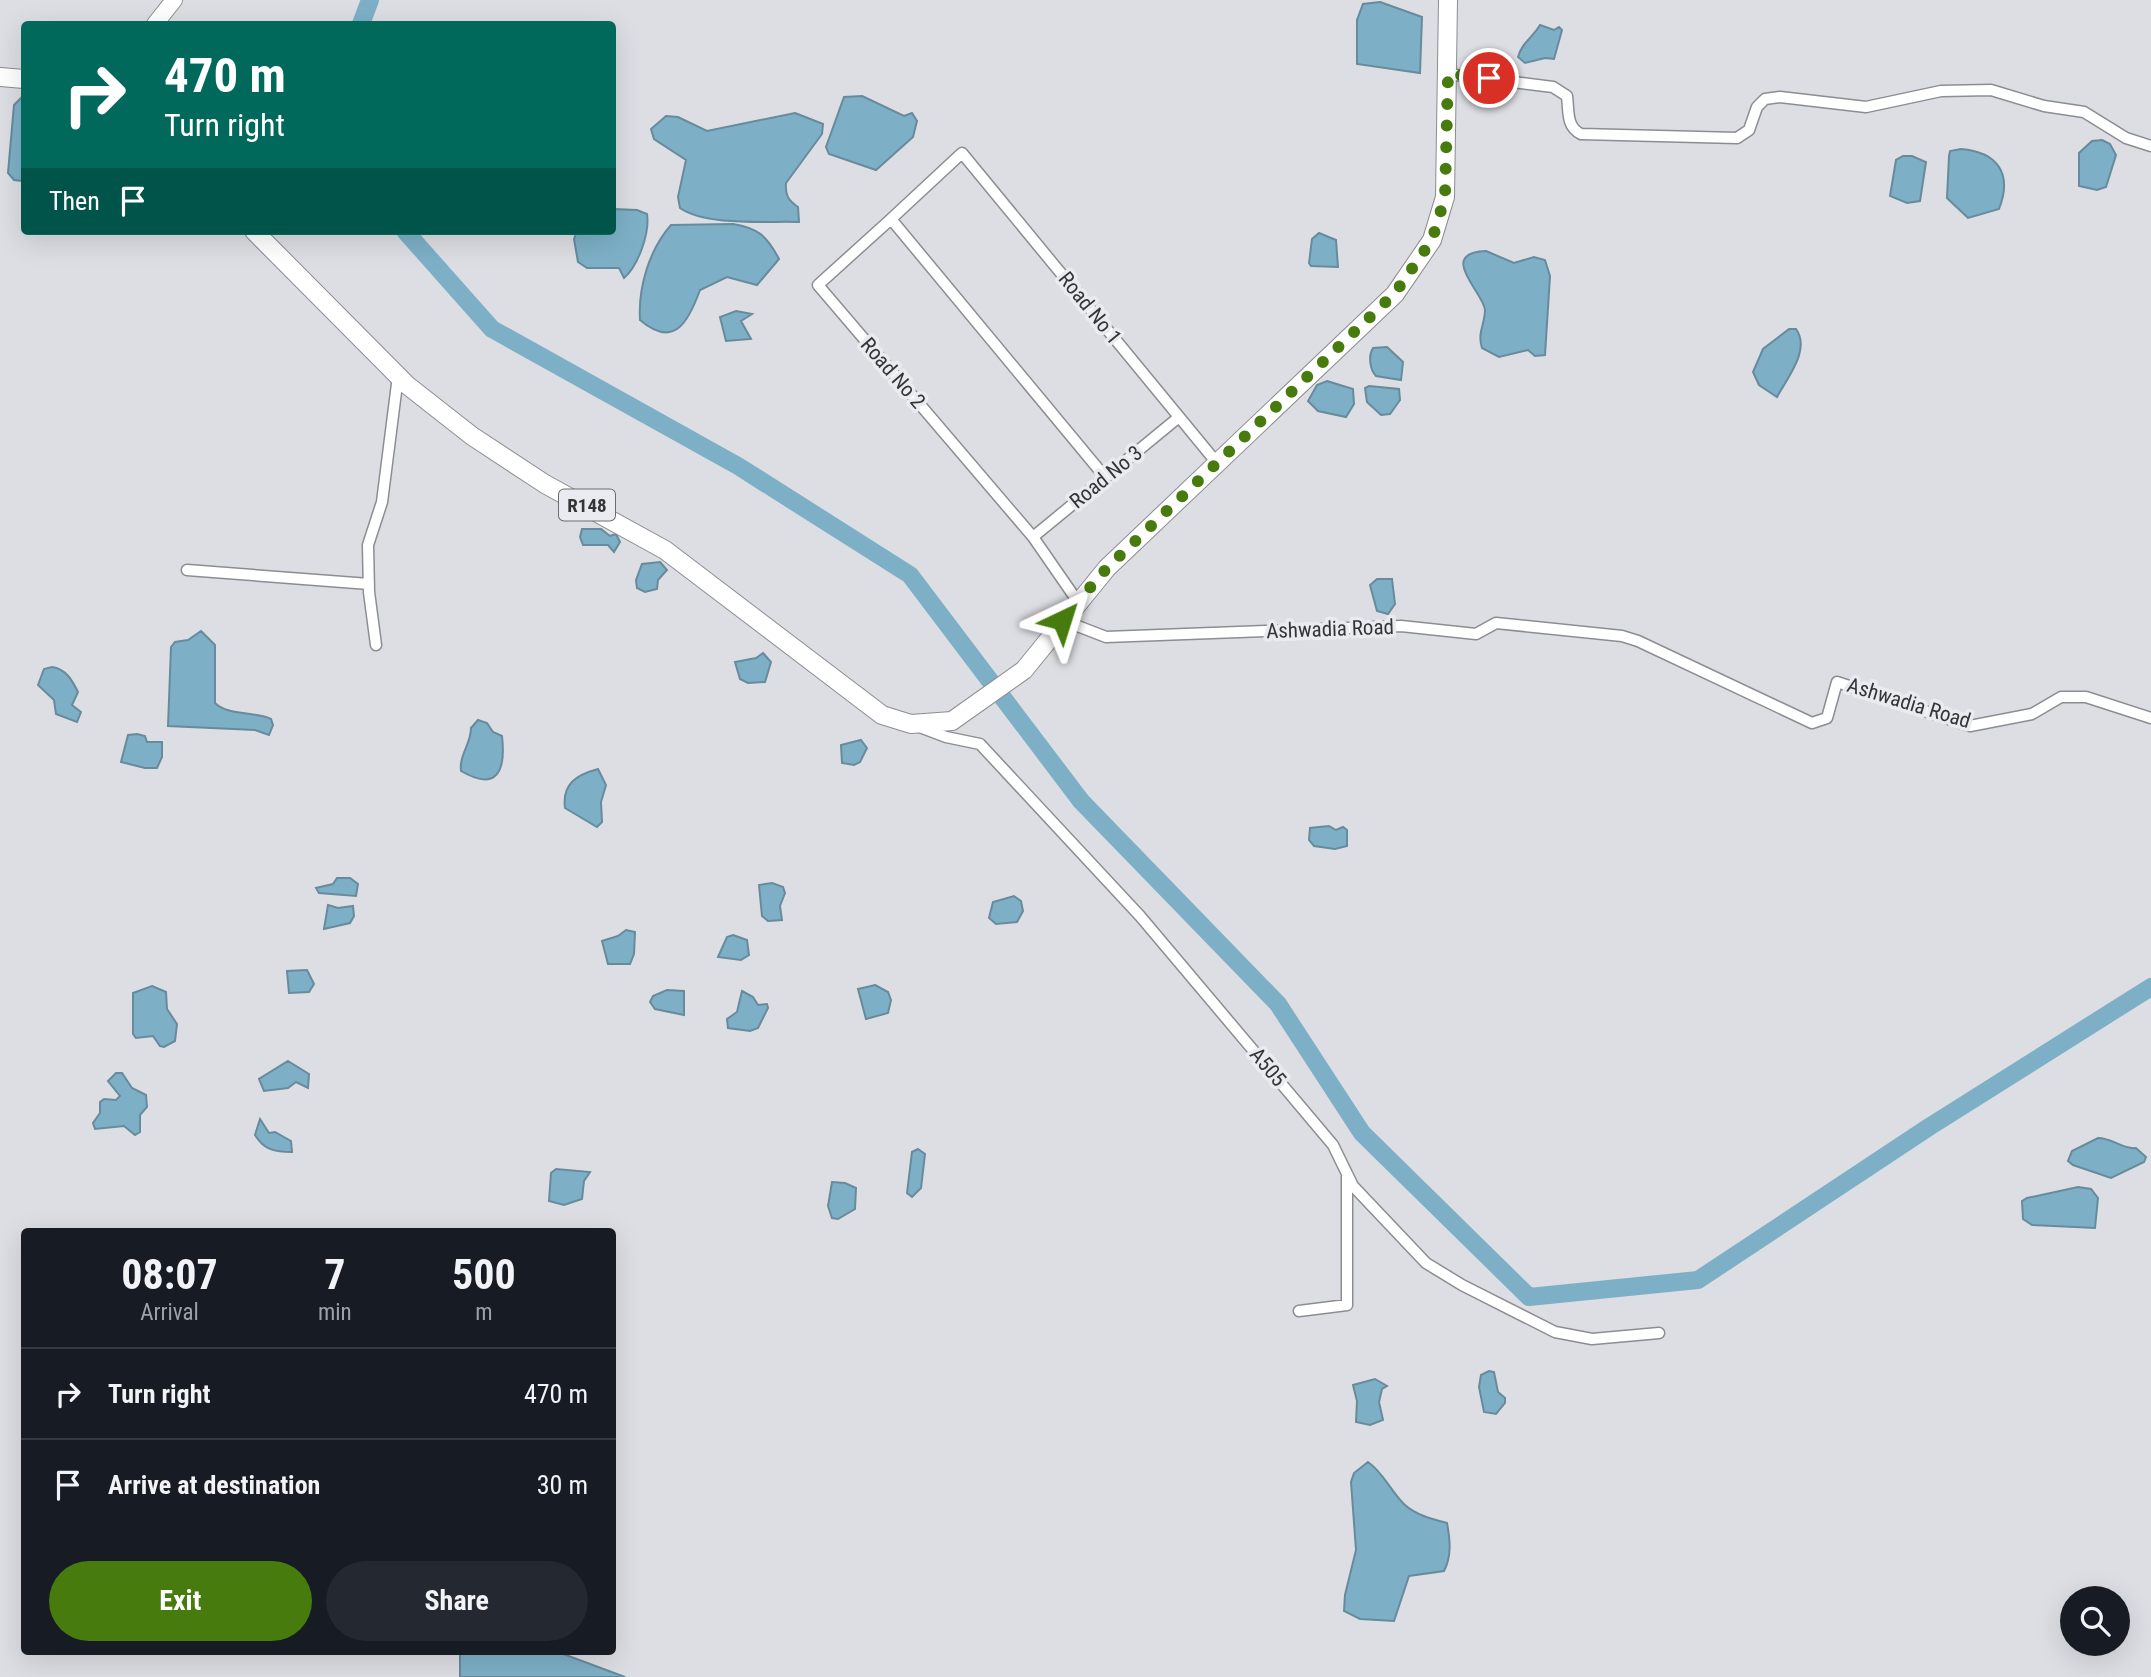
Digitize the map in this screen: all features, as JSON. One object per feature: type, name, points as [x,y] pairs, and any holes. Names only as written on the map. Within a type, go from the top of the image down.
[{"type":"main road","points":[[158,21],[174,0]]},
{"type":"main road","name":"R148","points":[[258,235],[398,376],[472,436],[545,484],[666,550],[882,715],[911,724],[952,721],[1024,670],[1107,568],[1395,293],[1432,240],[1445,197],[1448,0]]},
{"type":"main road","points":[[0,77],[21,79]]},
{"type":"street","points":[[1448,74],[1553,87],[1567,96],[1569,123],[1573,130],[1581,134],[1737,138],[1749,130],[1757,107],[1765,99],[1780,97],[1866,107],[1941,91],[1991,90],[2044,106],[2084,112],[2126,138],[2151,146]]},
{"type":"street","name":"Road No 1","points":[[891,219],[962,153],[1217,463]]},
{"type":"street","points":[[891,219],[1105,477]]},
{"type":"street","name":"Road No 2","points":[[891,219],[818,285],[1033,537]]},
{"type":"street","points":[[376,645],[369,584],[369,545],[382,502],[398,376]]},
{"type":"street","name":"Road No 3","points":[[1033,537],[1180,417]]},
{"type":"street","points":[[1033,537],[1078,602]]},
{"type":"street","points":[[187,570],[369,584]]},
{"type":"street","name":"Ashwadia Road","points":[[1062,620],[1106,637],[1401,626],[1476,634],[1496,623],[1597,636],[1622,636],[1812,723],[1827,718],[1837,682],[1969,726],[2032,714],[2061,697],[2086,697],[2151,718]]},
{"type":"street","name":"A505","points":[[911,724],[946,737],[980,744],[1140,916],[1333,1144],[1353,1186],[1426,1263],[1473,1291],[1555,1332],[1592,1339],[1659,1333]]},
{"type":"street","points":[[1299,1311],[1347,1305],[1348,1174]]},
{"type":"water","points":[[1380,2],[1422,17],[1420,73],[1357,64],[1357,20],[1363,4]]},
{"type":"water","points":[[1540,25],[1554,30],[1559,27],[1562,30],[1554,59],[1545,58],[1525,63],[1518,57],[1524,44]]},
{"type":"water","points":[[862,96],[904,116],[912,113],[917,121],[913,137],[876,170],[829,154],[826,147],[844,97]]},
{"type":"water","points":[[21,98],[21,181],[14,180],[8,173],[14,105]]},
{"type":"water","points":[[795,113],[823,124],[822,134],[786,183],[788,197],[798,207],[799,222],[720,220],[691,214],[680,208],[678,197],[686,160],[654,139],[651,129],[666,116],[678,117],[707,131]]},
{"type":"water","points":[[2102,140],[2110,144],[2116,155],[2106,187],[2097,190],[2079,186],[2079,153],[2092,141]]},
{"type":"water","points":[[1961,149],[1984,155],[1999,167],[2004,185],[1999,209],[1968,218],[1947,198],[1950,151]]},
{"type":"water","points":[[1903,156],[1912,156],[1926,162],[1920,201],[1907,203],[1890,196],[1896,160]]},
{"type":"water","points":[[616,209],[637,210],[647,214],[647,230],[642,249],[634,266],[624,278],[619,268],[587,268],[578,262],[576,235],[616,235]]},
{"type":"water","points":[[733,224],[761,234],[779,259],[757,285],[727,277],[700,290],[685,321],[671,332],[652,329],[640,320],[646,270],[663,235],[671,225]]},
{"type":"water","points":[[1319,233],[1336,240],[1338,267],[1311,266],[1309,263],[1312,239]]},
{"type":"water","points":[[1486,251],[1514,263],[1534,257],[1545,260],[1550,276],[1545,355],[1535,356],[1528,350],[1499,357],[1482,348],[1480,338],[1485,310],[1463,266],[1465,259],[1472,253]]},
{"type":"water","points":[[736,311],[752,314],[741,321],[751,339],[726,341],[720,317]]},
{"type":"water","points":[[1789,329],[1796,329],[1801,346],[1796,364],[1777,397],[1759,385],[1753,372],[1763,349]]},
{"type":"water","points":[[1387,347],[1403,362],[1401,380],[1376,376],[1372,370],[1371,351],[1373,348]]},
{"type":"water","points":[[1327,381],[1353,389],[1354,404],[1346,417],[1318,411],[1308,401],[1317,385]]},
{"type":"water","points":[[1369,386],[1399,389],[1400,400],[1390,414],[1381,415],[1367,402],[1365,388]]},
{"type":"water","points":[[582,529],[601,529],[610,536],[616,534],[620,542],[614,552],[608,545],[583,545],[580,537]]},
{"type":"water","points":[[660,562],[667,570],[658,580],[657,589],[645,592],[637,588],[636,580],[642,564]]},
{"type":"water","points":[[1377,579],[1392,579],[1395,604],[1388,614],[1377,611],[1370,585]]},
{"type":"water","points":[[201,631],[215,645],[215,703],[234,712],[271,719],[273,725],[269,735],[255,730],[168,726],[171,647],[175,642],[188,640]]},
{"type":"water","points":[[763,653],[771,662],[765,682],[748,683],[740,679],[735,662],[756,658]]},
{"type":"water","points":[[52,667],[65,673],[78,692],[72,705],[81,712],[77,722],[56,714],[54,700],[38,685],[44,669]]},
{"type":"water","points":[[478,720],[487,723],[493,732],[502,736],[500,768],[491,778],[473,777],[461,771],[471,728]]},
{"type":"water","points":[[128,735],[145,736],[147,742],[162,742],[162,757],[157,768],[121,762]]},
{"type":"water","points":[[861,740],[867,748],[860,762],[854,765],[842,763],[841,745]]},
{"type":"water","points":[[598,769],[606,785],[601,802],[602,822],[597,827],[565,808],[565,800],[572,782],[583,774]]},
{"type":"water","points":[[1329,826],[1336,830],[1343,827],[1347,830],[1347,846],[1335,849],[1314,846],[1309,840],[1310,828]]},
{"type":"water","points":[[337,878],[350,878],[358,884],[356,896],[319,893],[316,888],[333,884]]},
{"type":"water","points":[[772,883],[783,887],[785,893],[780,906],[782,920],[768,921],[762,916],[759,885]]},
{"type":"water","points":[[1014,896],[1021,901],[1023,911],[1017,922],[996,924],[989,918],[993,902]]},
{"type":"water","points":[[328,905],[338,908],[353,906],[354,916],[350,923],[324,929]]},
{"type":"water","points":[[626,930],[635,932],[634,954],[630,964],[608,964],[602,941],[618,936]]},
{"type":"water","points":[[733,935],[747,940],[749,955],[741,960],[718,957],[727,937]]},
{"type":"water","points":[[307,970],[314,984],[309,992],[289,993],[287,971]]},
{"type":"water","points":[[875,985],[888,992],[891,1000],[888,1013],[866,1019],[858,989]]},
{"type":"water","points":[[152,986],[166,992],[167,1009],[177,1024],[175,1041],[164,1047],[160,1046],[153,1036],[136,1038],[133,1034],[133,993]]},
{"type":"water","points":[[667,990],[684,991],[684,1015],[655,1009],[650,1002],[653,996]]},
{"type":"water","points":[[742,991],[753,997],[758,1005],[767,1004],[768,1008],[758,1028],[750,1031],[728,1028],[727,1019],[737,1012]]},
{"type":"water","points":[[288,1061],[309,1074],[308,1088],[296,1082],[288,1088],[264,1091],[259,1079]]},
{"type":"water","points":[[116,1073],[122,1073],[132,1088],[146,1095],[147,1107],[140,1115],[140,1132],[135,1135],[124,1126],[95,1129],[93,1123],[100,1113],[100,1102],[104,1099],[116,1100],[120,1096],[108,1081]]},
{"type":"water","points":[[260,1119],[269,1133],[275,1132],[291,1141],[292,1152],[275,1151],[262,1144],[255,1135]]},
{"type":"water","points":[[2098,1138],[2136,1148],[2146,1157],[2144,1162],[2111,1178],[2068,1161],[2072,1151]]},
{"type":"water","points":[[918,1149],[925,1154],[921,1188],[912,1197],[907,1193],[912,1152]]},
{"type":"water","points":[[556,1169],[590,1172],[584,1181],[582,1199],[564,1205],[549,1201],[551,1173]]},
{"type":"water","points":[[832,1182],[845,1183],[856,1188],[855,1209],[838,1219],[832,1218],[828,1206]]},
{"type":"water","points":[[2078,1187],[2091,1189],[2098,1198],[2095,1228],[2032,1225],[2023,1219],[2022,1201],[2027,1198]]},
{"type":"water","points":[[1494,1372],[1498,1392],[1505,1398],[1505,1403],[1496,1414],[1484,1412],[1479,1387],[1481,1375]]},
{"type":"water","points":[[1375,1379],[1387,1386],[1382,1389],[1379,1402],[1383,1420],[1370,1425],[1356,1422],[1357,1401],[1353,1385]]},
{"type":"water","points":[[1368,1462],[1405,1505],[1419,1514],[1447,1523],[1448,1529],[1449,1553],[1444,1571],[1409,1576],[1394,1621],[1360,1619],[1344,1611],[1345,1595],[1356,1550],[1351,1482],[1354,1473]]},
{"type":"water","points":[[460,1655],[566,1655],[625,1677],[460,1677]]},
{"type":"waterway","points":[[362,21],[370,0]]},
{"type":"waterway","points":[[409,235],[492,329],[738,466],[910,575],[1081,801],[1278,1004],[1362,1133],[1529,1297],[1698,1280],[1929,1127],[2151,987]]},
{"type":"route","points":[[1062,620],[1107,568],[1395,293],[1432,240],[1445,197],[1448,74],[1489,78]]}]
